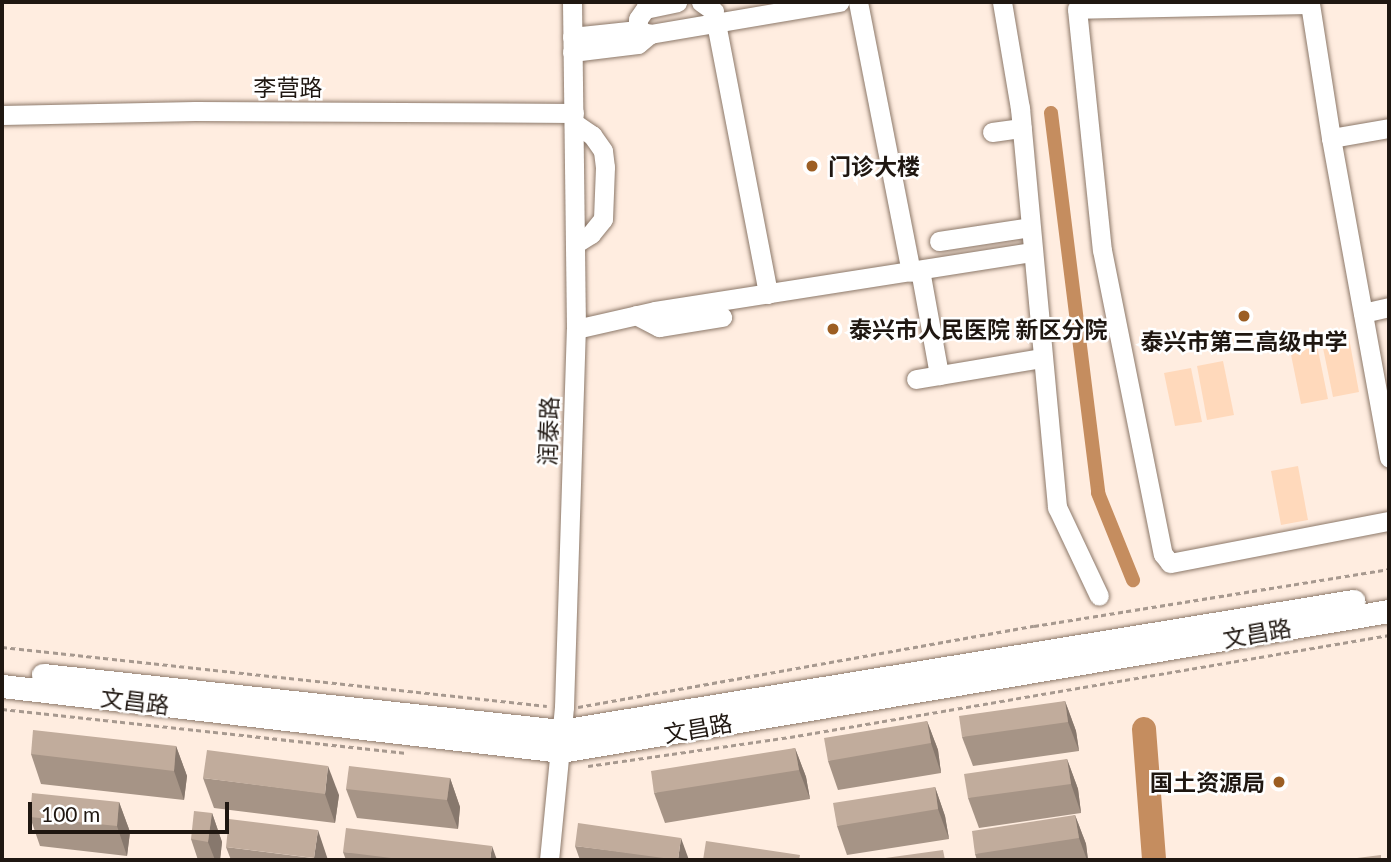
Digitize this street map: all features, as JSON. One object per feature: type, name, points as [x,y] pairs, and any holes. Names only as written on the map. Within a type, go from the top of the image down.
[{"type":"main road","name":"文昌路","points":[[2,670],[561,741],[1389,595]]},
{"type":"main road","name":"文昌路","points":[[2,686],[561,741],[1389,611]]},
{"type":"street","name":"润泰路","points":[[549,860],[564,707],[576,329],[572,2]]},
{"type":"street","points":[[641,36],[645,9],[677,2]]},
{"type":"street","points":[[572,44],[641,36],[711,12],[839,2]]},
{"type":"street","points":[[858,2],[939,375]]},
{"type":"street","points":[[1002,2],[1022,128],[1057,507],[1099,596]]},
{"type":"street","points":[[1389,458],[1331,138],[1310,4],[1077,9],[1102,250],[1163,554],[1170,563],[1389,521]]},
{"type":"street","points":[[711,12],[768,294]]},
{"type":"street","name":"李营路","points":[[2,115],[195,111],[574,118]]},
{"type":"street","points":[[574,118],[592,135],[603,151],[605,167],[603,219],[592,234],[575,244]]},
{"type":"street","points":[[992,132],[1022,128]]},
{"type":"street","points":[[1331,138],[1389,128]]},
{"type":"street","points":[[939,241],[1030,227]]},
{"type":"street","points":[[576,329],[636,315],[1032,252]]},
{"type":"street","points":[[1363,313],[1389,307]]},
{"type":"street","points":[[636,315],[659,327],[722,317]]},
{"type":"street","points":[[916,379],[1042,358]]},
{"type":"path","points":[[2,647],[488,702],[581,708],[1034,626],[1389,569]]},
{"type":"shaded area","points":[[1349,338],[1359,392],[1333,397],[1322,343]]},
{"type":"shaded area","points":[[1317,345],[1328,399],[1301,404],[1290,350]]},
{"type":"shaded area","points":[[1223,361],[1234,415],[1207,420],[1197,366]]},
{"type":"shaded area","points":[[1191,368],[1202,422],[1175,426],[1164,373]]},
{"type":"shaded area","points":[[1298,466],[1308,520],[1281,525],[1271,471]]},
{"type":"building","points":[[1065,701],[1068,722],[962,737],[959,716]]},
{"type":"building","points":[[927,721],[931,743],[828,761],[824,738]]},
{"type":"building","points":[[33,730],[176,746],[174,771],[31,754]]},
{"type":"building","points":[[795,748],[799,770],[654,793],[651,771]]},
{"type":"building","points":[[207,750],[328,766],[325,794],[203,778]]},
{"type":"building","points":[[1067,759],[1071,784],[968,798],[964,774]]},
{"type":"building","points":[[349,766],[450,778],[447,800],[346,789]]},
{"type":"building","points":[[935,787],[938,809],[837,826],[833,803]]},
{"type":"building","points":[[32,793],[119,802],[117,826],[30,817]]},
{"type":"building","points":[[194,811],[212,813],[208,842],[191,839]]},
{"type":"building","points":[[1075,815],[1079,838],[975,854],[972,831]]},
{"type":"building","points":[[229,819],[318,830],[314,858],[226,847]]},
{"type":"building","points":[[578,823],[681,838],[678,860],[575,846]]},
{"type":"building","points":[[346,828],[492,846],[490,860],[407,860],[343,852]]},
{"type":"building","points":[[706,841],[800,855],[799,860],[703,860]]},
{"type":"building","points":[[943,850],[945,860],[871,860]]},
{"type":"building","points":[[1381,855],[1381,860],[1341,860]]},
{"type":"waterway","points":[[1051,113],[1098,493],[1133,580]]},
{"type":"waterway","points":[[1144,729],[1154,860]]},
{"type":"place","name":"门诊大楼","points":[[812,166]]},
{"type":"place","name":"泰兴市第三高级中学","points":[[1244,316]]},
{"type":"place","name":"泰兴市人民医院 新区分院","points":[[833,329]]},
{"type":"place","name":"国土资源局","points":[[1279,782]]}]
